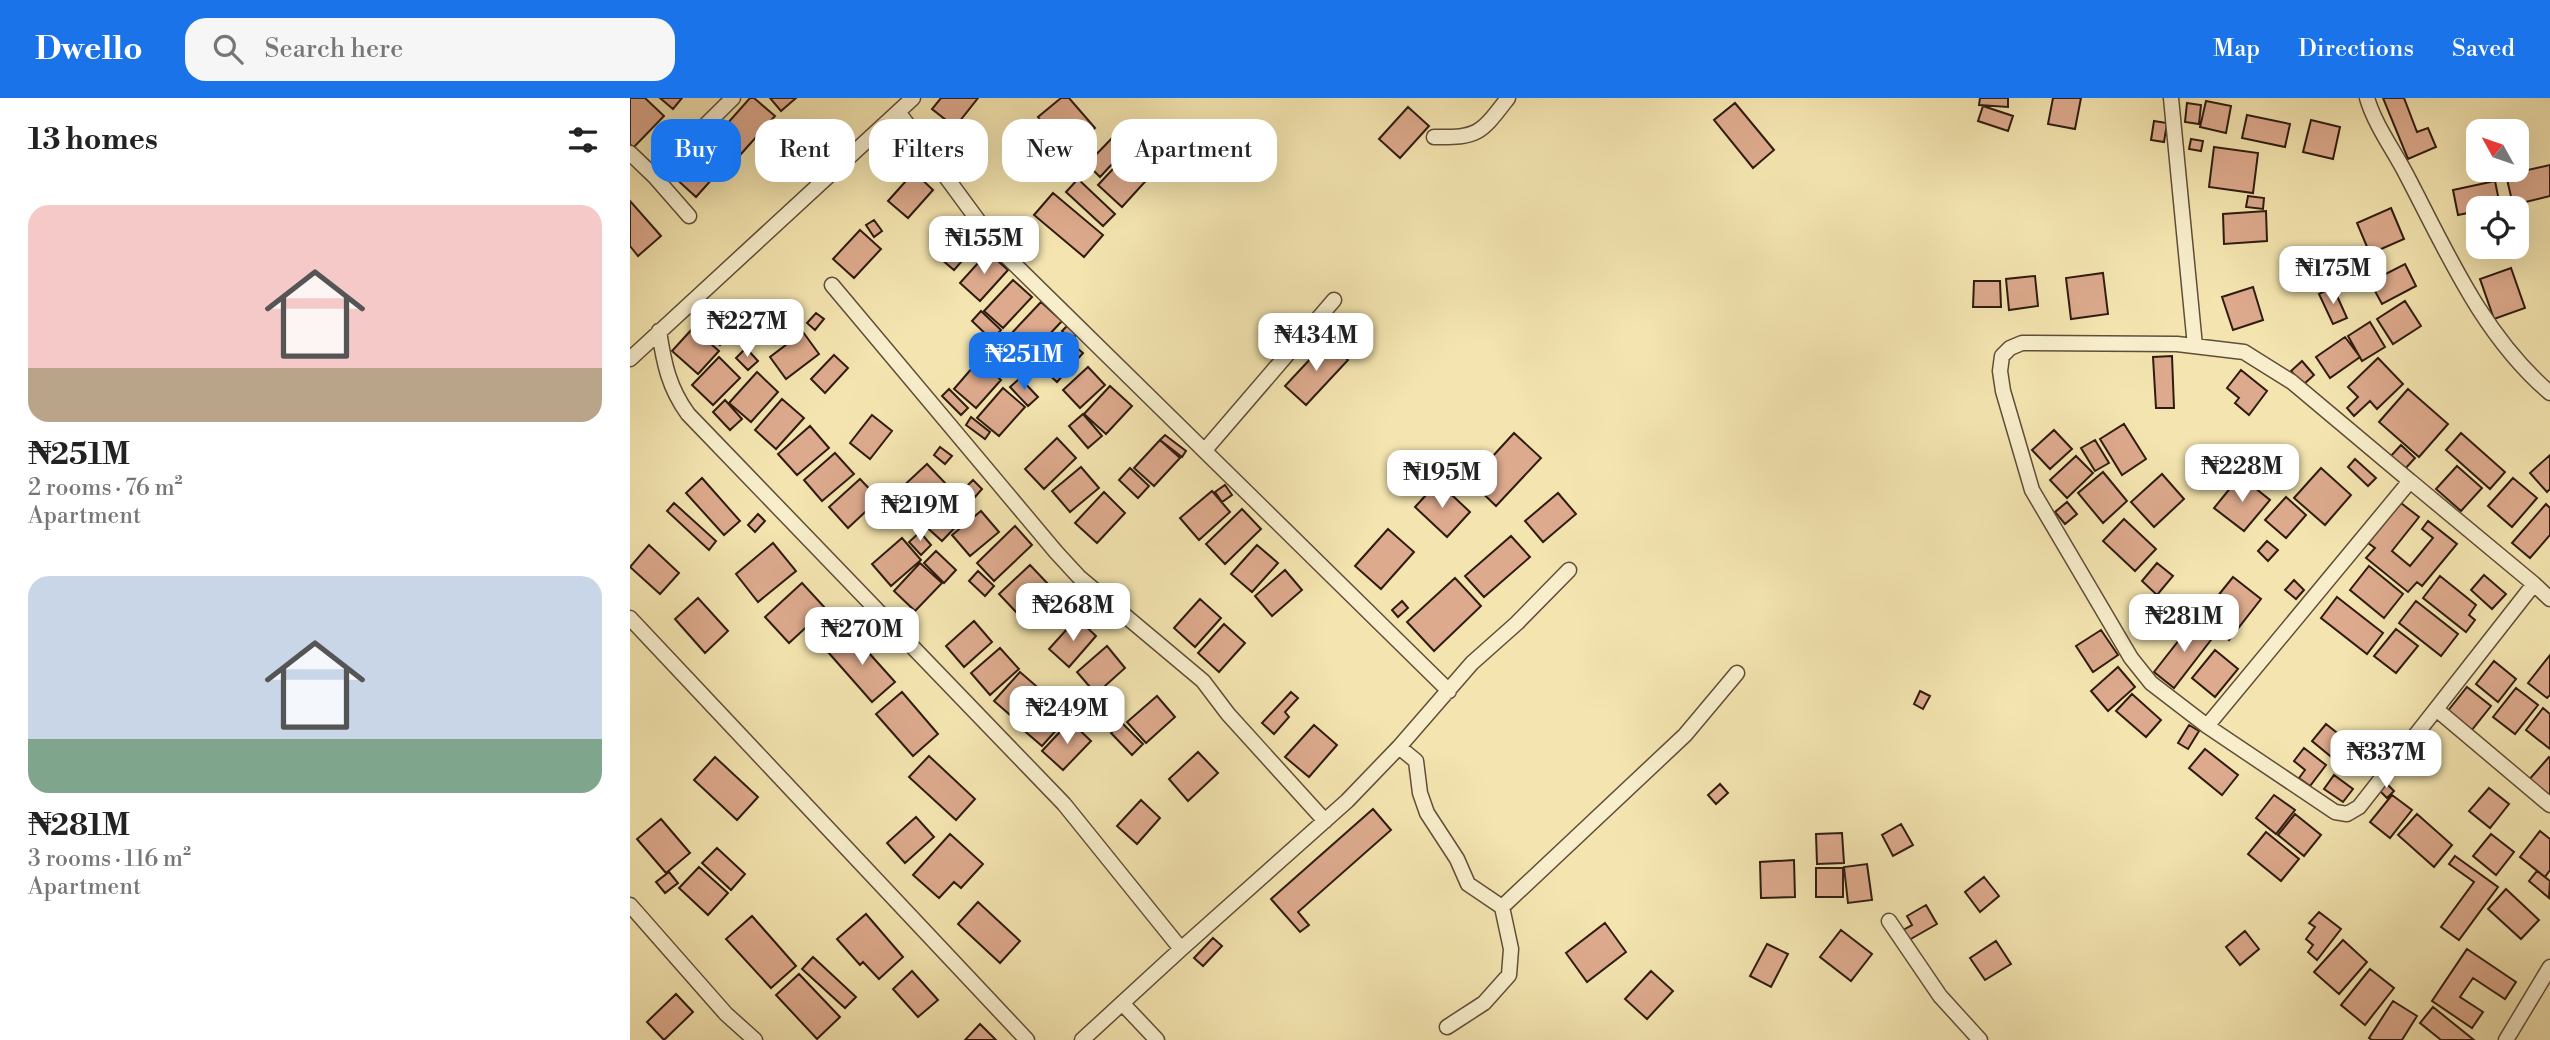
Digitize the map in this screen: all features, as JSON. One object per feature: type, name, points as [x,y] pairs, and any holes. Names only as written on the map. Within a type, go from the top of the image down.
[{"type":"street","points":[[712,119],[733,98]]},
{"type":"street","points":[[630,359],[913,98]]},
{"type":"street","points":[[1434,137],[1459,138],[1477,134],[1507,98]]},
{"type":"street","points":[[2171,98],[2195,346]]},
{"type":"street","points":[[2364,98],[2467,292],[2510,354],[2550,393]]},
{"type":"street","points":[[899,113],[999,249],[1449,691]]},
{"type":"street","points":[[630,153],[651,173]]},
{"type":"street","points":[[659,182],[689,216]]},
{"type":"street","points":[[832,285],[1056,552],[1079,577],[1203,681],[1236,724],[1325,821]]},
{"type":"street","points":[[1205,450],[1334,300]]},
{"type":"street","points":[[659,331],[663,359],[675,396],[688,414],[1064,804],[1181,948]]},
{"type":"street","points":[[2534,584],[2360,807],[2347,814],[2335,812],[2207,726],[2151,683],[2131,658],[2032,490],[2003,391],[2000,371],[2003,356],[2010,348],[2022,343],[2195,346],[2244,352],[2268,365],[2410,481],[2534,584],[2550,599]]},
{"type":"street","points":[[2207,726],[2410,481]]},
{"type":"street","points":[[1082,1040],[1325,821],[1399,747],[1472,663],[1508,632],[1569,570]]},
{"type":"street","points":[[630,618],[1027,1040]]},
{"type":"street","points":[[1502,907],[1685,735],[1737,673]]},
{"type":"street","points":[[2436,709],[2550,805]]},
{"type":"street","points":[[1399,747],[1416,761],[1420,793],[1427,813],[1457,859],[1468,884],[1502,907],[1511,948],[1509,975],[1484,1003],[1447,1027]]},
{"type":"street","points":[[630,905],[726,1014],[755,1040]]},
{"type":"street","points":[[1889,920],[1940,996],[1980,1040]]},
{"type":"street","points":[[2506,1040],[2550,968]]},
{"type":"street","points":[[1123,1004],[1157,1040]]},
{"type":"building","points":[[630,98],[645,98],[664,116],[661,119],[651,119],[651,129],[633,148],[630,144]]},
{"type":"building","points":[[660,98],[682,98],[673,109]]},
{"type":"building","points":[[750,98],[754,98],[775,116],[772,119],[755,119],[755,138],[741,154],[741,119],[731,119]]},
{"type":"building","points":[[770,98],[796,98],[781,111]]},
{"type":"building","points":[[941,98],[978,98],[961,119],[945,119],[932,109]]},
{"type":"building","points":[[1061,98],[1069,98],[1087,119],[1040,119],[1038,117]]},
{"type":"building","points":[[1980,98],[2008,98],[2008,107],[1979,105]]},
{"type":"building","points":[[2053,98],[2081,98],[2075,129],[2048,124]]},
{"type":"building","points":[[2383,98],[2404,98],[2417,132],[2428,128],[2436,147],[2408,159]]},
{"type":"building","points":[[2206,101],[2231,106],[2226,133],[2200,127]]},
{"type":"building","points":[[1735,103],[1774,150],[1753,168],[1714,120]]},
{"type":"building","points":[[2187,103],[2201,105],[2199,124],[2185,122]]},
{"type":"building","points":[[1983,106],[2013,116],[2008,131],[1978,121]]},
{"type":"building","points":[[1408,107],[1429,126],[1400,158],[1379,139]]},
{"type":"building","points":[[2247,115],[2290,124],[2285,147],[2242,138]]},
{"type":"building","points":[[2311,120],[2340,127],[2333,159],[2303,152]]},
{"type":"building","points":[[2154,121],[2167,123],[2164,142],[2151,140]]},
{"type":"building","points":[[1111,139],[1111,165],[1100,177],[1097,174],[1097,154]]},
{"type":"building","points":[[2191,139],[2203,141],[2201,151],[2189,149]]},
{"type":"building","points":[[2214,147],[2258,153],[2253,193],[2209,187]]},
{"type":"building","points":[[2550,165],[2550,196],[2529,201],[2529,196],[2511,196],[2508,182],[2529,182],[2529,170]]},
{"type":"building","points":[[1111,171],[1111,182],[1145,182],[1122,207],[1098,185]]},
{"type":"building","points":[[680,182],[709,182],[696,197]]},
{"type":"building","points":[[905,182],[925,182],[933,190],[908,218],[888,201]]},
{"type":"building","points":[[1075,182],[1081,182],[1115,214],[1103,226],[1066,192]]},
{"type":"building","points":[[2495,182],[2498,196],[2466,196],[2466,213],[2458,215],[2453,190]]},
{"type":"building","points":[[1053,193],[1103,235],[1084,257],[1034,215]]},
{"type":"building","points":[[2248,196],[2264,198],[2263,209],[2246,207]]},
{"type":"building","points":[[630,201],[661,236],[638,256],[630,246]]},
{"type":"building","points":[[2391,208],[2404,239],[2370,254],[2357,223]]},
{"type":"building","points":[[2266,211],[2267,241],[2224,244],[2223,214]]},
{"type":"building","points":[[874,220],[882,231],[874,237],[866,225]]},
{"type":"building","points":[[958,227],[977,244],[954,270],[935,254]]},
{"type":"building","points":[[860,230],[881,249],[854,278],[833,259]]},
{"type":"building","points":[[988,252],[1008,270],[980,301],[960,283]]},
{"type":"building","points":[[2405,264],[2416,286],[2382,304],[2370,282]]},
{"type":"building","points":[[2511,268],[2525,308],[2494,319],[2480,279]]},
{"type":"building","points":[[2103,273],[2108,314],[2071,319],[2066,278]]},
{"type":"building","points":[[2035,276],[2038,306],[2009,310],[2006,279]]},
{"type":"building","points":[[1013,280],[1032,297],[1003,328],[984,311]]},
{"type":"building","points":[[1974,281],[2000,281],[2001,307],[1973,307]]},
{"type":"building","points":[[2253,287],[2263,320],[2233,330],[2222,297]]},
{"type":"building","points":[[2333,287],[2347,318],[2333,324],[2319,294]]},
{"type":"building","points":[[2405,301],[2421,326],[2393,344],[2377,319]]},
{"type":"building","points":[[1041,302],[1062,321],[1030,355],[1009,336]]},
{"type":"building","points":[[981,311],[1001,330],[992,340],[972,321]]},
{"type":"building","points":[[708,312],[731,335],[720,345],[698,323]]},
{"type":"building","points":[[816,313],[824,319],[815,330],[807,323]]},
{"type":"building","points":[[2370,322],[2385,347],[2362,361],[2348,336]]},
{"type":"building","points":[[1070,323],[1079,332],[1071,340],[1062,331]]},
{"type":"building","points":[[693,328],[719,351],[698,374],[672,351]]},
{"type":"building","points":[[803,332],[819,354],[786,379],[770,357]]},
{"type":"building","points":[[1062,335],[1083,353],[1057,382],[1036,363]]},
{"type":"building","points":[[1006,337],[1030,358],[1020,369],[996,347]]},
{"type":"building","points":[[2345,337],[2360,357],[2330,378],[2316,357]]},
{"type":"building","points":[[1327,341],[1348,360],[1306,405],[1285,386]]},
{"type":"building","points":[[746,348],[758,361],[748,370],[736,358]]},
{"type":"building","points":[[834,355],[848,368],[825,393],[811,379]]},
{"type":"building","points":[[2172,356],[2174,408],[2156,408],[2153,357]]},
{"type":"building","points":[[719,357],[740,378],[713,405],[692,385]]},
{"type":"building","points":[[2378,358],[2403,384],[2377,409],[2370,401],[2354,416],[2347,408],[2358,397],[2348,387]]},
{"type":"building","points":[[979,360],[1001,380],[976,408],[954,389]]},
{"type":"building","points":[[2302,361],[2314,375],[2303,385],[2291,371]]},
{"type":"building","points":[[1088,367],[1105,385],[1080,408],[1063,390]]},
{"type":"building","points":[[2241,370],[2267,391],[2249,415],[2235,403],[2239,398],[2227,388]]},
{"type":"building","points":[[757,372],[778,392],[751,422],[729,403]]},
{"type":"building","points":[[1020,378],[1038,397],[1028,406],[1010,387]]},
{"type":"building","points":[[1110,386],[1132,406],[1106,434],[1084,414]]},
{"type":"building","points":[[1003,388],[1025,407],[999,436],[977,418]]},
{"type":"building","points":[[949,389],[968,408],[961,415],[942,396]]},
{"type":"building","points":[[2408,389],[2448,424],[2419,457],[2379,422]]},
{"type":"building","points":[[782,399],[804,418],[776,449],[755,430]]},
{"type":"building","points":[[725,400],[742,419],[730,430],[713,412]]},
{"type":"building","points":[[1083,414],[1102,436],[1088,448],[1069,426]]},
{"type":"building","points":[[872,415],[892,431],[870,459],[850,443]]},
{"type":"building","points":[[971,417],[990,432],[985,439],[966,425]]},
{"type":"building","points":[[2124,424],[2146,459],[2122,475],[2100,439]]},
{"type":"building","points":[[810,426],[829,448],[797,475],[778,454]]},
{"type":"building","points":[[2054,430],[2072,449],[2050,469],[2032,450]]},
{"type":"building","points":[[1514,433],[1541,458],[1496,506],[1470,481]]},
{"type":"building","points":[[2461,433],[2505,472],[2490,489],[2446,450]]},
{"type":"building","points":[[1165,435],[1186,451],[1182,457],[1160,440]]},
{"type":"building","points":[[1057,438],[1076,458],[1044,489],[1025,469]]},
{"type":"building","points":[[1160,440],[1180,458],[1154,486],[1134,468]]},
{"type":"building","points":[[2095,440],[2109,463],[2095,471],[2081,448]]},
{"type":"building","points":[[2401,445],[2415,458],[2404,470],[2390,457]]},
{"type":"building","points":[[940,447],[952,456],[945,464],[934,455]]},
{"type":"building","points":[[835,453],[854,474],[822,501],[804,480]]},
{"type":"building","points":[[2550,455],[2550,489],[2547,492],[2530,473]]},
{"type":"building","points":[[2076,456],[2093,473],[2067,498],[2050,480]]},
{"type":"building","points":[[2355,459],[2376,478],[2368,486],[2348,467]]},
{"type":"building","points":[[927,464],[946,484],[918,512],[898,491]]},
{"type":"building","points":[[2457,466],[2482,488],[2461,511],[2436,489]]},
{"type":"building","points":[[1081,467],[1099,488],[1070,512],[1052,491]]},
{"type":"building","points":[[1130,468],[1149,486],[1138,498],[1119,480]]},
{"type":"building","points":[[2321,468],[2351,495],[2325,525],[2294,498]]},
{"type":"building","points":[[2103,472],[2127,501],[2103,523],[2078,493]]},
{"type":"building","points":[[2162,474],[2184,499],[2154,527],[2131,502]]},
{"type":"building","points":[[2240,476],[2270,500],[2244,531],[2214,508]]},
{"type":"building","points":[[702,478],[740,521],[724,535],[686,493]]},
{"type":"building","points":[[2513,478],[2537,498],[2512,527],[2488,506]]},
{"type":"building","points":[[860,479],[879,499],[848,528],[829,507]]},
{"type":"building","points":[[973,480],[982,489],[975,497],[965,488]]},
{"type":"building","points":[[1438,482],[1470,512],[1447,537],[1415,507]]},
{"type":"building","points":[[1225,485],[1232,495],[1222,502],[1215,492]]},
{"type":"building","points":[[1212,491],[1230,512],[1199,540],[1180,518]]},
{"type":"building","points":[[1104,492],[1125,513],[1097,543],[1075,523]]},
{"type":"building","points":[[1558,493],[1576,514],[1543,542],[1525,521]]},
{"type":"building","points":[[950,494],[969,513],[942,541],[922,523]]},
{"type":"building","points":[[2286,497],[2306,515],[2286,538],[2265,520]]},
{"type":"building","points":[[2067,502],[2077,514],[2065,524],[2055,512]]},
{"type":"building","points":[[674,503],[716,541],[709,550],[667,511]]},
{"type":"building","points":[[2401,503],[2419,517],[2392,551],[2410,566],[2433,538],[2422,529],[2428,521],[2457,544],[2422,586],[2417,582],[2408,592],[2366,558],[2375,548],[2368,543]]},
{"type":"building","points":[[2546,504],[2550,508],[2550,535],[2530,558],[2512,543]]},
{"type":"building","points":[[1242,509],[1261,529],[1225,564],[1206,544]]},
{"type":"building","points":[[981,511],[999,532],[970,556],[952,535]]},
{"type":"building","points":[[758,514],[765,521],[755,532],[748,525]]},
{"type":"building","points":[[2124,519],[2156,549],[2135,571],[2103,541]]},
{"type":"building","points":[[1015,526],[1032,545],[994,581],[977,563]]},
{"type":"building","points":[[1388,529],[1414,552],[1381,589],[1355,566]]},
{"type":"building","points":[[920,532],[931,545],[921,555],[909,542]]},
{"type":"building","points":[[1511,536],[1530,557],[1484,597],[1465,576]]},
{"type":"building","points":[[902,538],[921,560],[891,586],[872,564]]},
{"type":"building","points":[[2267,541],[2278,550],[2268,561],[2258,551]]},
{"type":"building","points":[[773,543],[796,571],[758,602],[736,574]]},
{"type":"building","points":[[649,545],[679,573],[660,594],[630,567]]},
{"type":"building","points":[[1257,545],[1278,563],[1252,592],[1231,574]]},
{"type":"building","points":[[936,551],[956,570],[944,583],[924,563]]},
{"type":"building","points":[[920,563],[942,583],[915,611],[894,591]]},
{"type":"building","points":[[2157,563],[2173,576],[2157,595],[2142,581]]},
{"type":"building","points":[[1030,565],[1049,585],[1018,614],[999,594]]},
{"type":"building","points":[[2369,566],[2403,594],[2384,618],[2350,590]]},
{"type":"building","points":[[1285,570],[1302,590],[1272,616],[1255,596]]},
{"type":"building","points":[[978,571],[994,586],[985,596],[969,581]]},
{"type":"building","points":[[2484,575],[2506,594],[2492,609],[2471,590]]},
{"type":"building","points":[[2440,576],[2476,605],[2469,615],[2475,620],[2466,632],[2423,598]]},
{"type":"building","points":[[2233,577],[2261,599],[2229,640],[2200,618]]},
{"type":"building","points":[[1455,578],[1481,606],[1434,651],[1407,622]]},
{"type":"building","points":[[2294,580],[2304,590],[2296,599],[2285,590]]},
{"type":"building","points":[[802,583],[826,609],[789,643],[765,617]]},
{"type":"building","points":[[2337,597],[2383,633],[2367,654],[2321,618]]},
{"type":"building","points":[[698,598],[728,631],[705,653],[675,619]]},
{"type":"building","points":[[1200,599],[1221,618],[1195,647],[1174,628]]},
{"type":"building","points":[[1402,601],[1408,608],[1398,617],[1392,610]]},
{"type":"building","points":[[2416,601],[2458,634],[2441,656],[2399,623]]},
{"type":"building","points":[[1077,618],[1096,636],[1069,667],[1049,649]]},
{"type":"building","points":[[974,621],[992,642],[964,667],[946,646]]},
{"type":"building","points":[[2194,621],[2214,636],[2174,688],[2154,672]]},
{"type":"building","points":[[1224,624],[1245,643],[1219,672],[1198,653]]},
{"type":"building","points":[[2396,629],[2418,646],[2396,673],[2374,656]]},
{"type":"building","points":[[2101,630],[2118,655],[2093,672],[2076,646]]},
{"type":"building","points":[[851,633],[895,682],[872,702],[828,652]]},
{"type":"building","points":[[1107,646],[1125,668],[1096,694],[1077,672]]},
{"type":"building","points":[[1000,648],[1019,669],[990,695],[971,673]]},
{"type":"building","points":[[2215,650],[2238,669],[2215,697],[2192,678]]},
{"type":"building","points":[[2550,655],[2550,695],[2547,698],[2528,683]]},
{"type":"building","points":[[2494,661],[2516,679],[2498,702],[2476,684]]},
{"type":"building","points":[[2118,667],[2135,687],[2108,711],[2091,691]]},
{"type":"building","points":[[1020,672],[1043,692],[1017,721],[994,701]]},
{"type":"building","points":[[2467,687],[2491,706],[2471,731],[2447,712]]},
{"type":"building","points":[[2516,688],[2538,705],[2515,734],[2493,717]]},
{"type":"building","points":[[1920,691],[1930,696],[1923,709],[1914,704]]},
{"type":"building","points":[[902,692],[938,734],[913,756],[876,714]]},
{"type":"building","points":[[1291,692],[1298,698],[1285,712],[1289,717],[1274,734],[1262,723]]},
{"type":"building","points":[[2132,694],[2161,720],[2146,737],[2116,711]]},
{"type":"building","points":[[1157,696],[1175,717],[1146,743],[1127,722]]},
{"type":"building","points":[[1047,698],[1068,717],[1042,746],[1021,728]]},
{"type":"building","points":[[2543,708],[2550,714],[2550,749],[2526,730]]},
{"type":"building","points":[[1070,721],[1091,741],[1063,770],[1042,751]]},
{"type":"building","points":[[1122,723],[1143,744],[1132,755],[1111,733]]},
{"type":"building","points":[[2326,724],[2361,752],[2346,769],[2312,741]]},
{"type":"building","points":[[1314,725],[1337,745],[1309,777],[1285,757]]},
{"type":"building","points":[[2189,725],[2199,731],[2188,749],[2178,743]]},
{"type":"building","points":[[2304,748],[2326,765],[2310,786],[2299,778],[2305,770],[2294,761]]},
{"type":"building","points":[[2205,749],[2238,775],[2222,795],[2189,768]]},
{"type":"building","points":[[1198,752],[1218,773],[1188,801],[1169,779]]},
{"type":"building","points":[[929,756],[975,799],[956,820],[909,777]]},
{"type":"building","points":[[715,757],[758,797],[737,820],[694,780]]},
{"type":"building","points":[[2550,758],[2550,803],[2527,782]]},
{"type":"building","points":[[2334,775],[2353,789],[2343,802],[2324,789]]},
{"type":"building","points":[[2386,783],[2394,791],[2387,798],[2379,790]]},
{"type":"building","points":[[1720,784],[1728,793],[1716,804],[1708,795]]},
{"type":"building","points":[[2489,788],[2509,804],[2490,828],[2469,811]]},
{"type":"building","points":[[2274,795],[2295,810],[2276,834],[2256,818]]},
{"type":"building","points":[[2392,795],[2412,810],[2390,838],[2370,822]]},
{"type":"building","points":[[1141,800],[1160,818],[1137,844],[1117,826]]},
{"type":"building","points":[[1373,809],[1391,830],[1298,912],[1309,925],[1300,932],[1271,899]]},
{"type":"building","points":[[2295,814],[2321,835],[2304,856],[2278,835]]},
{"type":"building","points":[[2417,814],[2452,845],[2434,867],[2398,835]]},
{"type":"building","points":[[916,817],[934,837],[905,863],[887,843]]},
{"type":"building","points":[[661,819],[690,853],[666,873],[637,839]]},
{"type":"building","points":[[1901,824],[1913,845],[1893,856],[1882,835]]},
{"type":"building","points":[[2540,831],[2550,839],[2550,870],[2545,877],[2520,857]]},
{"type":"building","points":[[2266,832],[2299,859],[2281,881],[2248,854]]},
{"type":"building","points":[[1842,833],[1844,863],[1817,864],[1816,834]]},
{"type":"building","points":[[950,834],[983,864],[961,888],[954,882],[939,898],[913,875]]},
{"type":"building","points":[[2491,834],[2514,852],[2496,875],[2473,856]]},
{"type":"building","points":[[717,848],[745,874],[731,890],[702,863]]},
{"type":"building","points":[[2455,856],[2498,887],[2459,940],[2441,927],[2474,882],[2449,864]]},
{"type":"building","points":[[1794,860],[1795,897],[1761,898],[1760,862]]},
{"type":"building","points":[[1867,864],[1872,900],[1848,903],[1844,867]]},
{"type":"building","points":[[699,867],[728,893],[708,915],[679,888]]},
{"type":"building","points":[[1816,868],[1843,868],[1843,897],[1816,897]]},
{"type":"building","points":[[2537,871],[2550,881],[2549,898],[2529,881]]},
{"type":"building","points":[[669,872],[678,883],[665,893],[656,882]]},
{"type":"building","points":[[1984,877],[1999,896],[1980,912],[1965,892]]},
{"type":"building","points":[[2506,889],[2539,920],[2521,939],[2488,909]]},
{"type":"building","points":[[978,902],[1020,941],[1000,963],[958,924]]},
{"type":"building","points":[[1926,905],[1937,924],[1909,940],[1903,930],[1912,925],[1907,916]]},
{"type":"building","points":[[2319,912],[2341,929],[2317,960],[2308,952],[2313,945],[2306,939],[2315,927],[2309,923]]},
{"type":"building","points":[[866,914],[903,957],[879,979],[863,962],[860,965],[837,939]]},
{"type":"building","points":[[752,916],[796,966],[771,988],[726,939]]},
{"type":"building","points":[[1605,923],[1626,952],[1587,982],[1566,953]]},
{"type":"building","points":[[1841,930],[1872,954],[1851,981],[1820,957]]},
{"type":"building","points":[[2245,931],[2259,949],[2240,965],[2226,947]]},
{"type":"building","points":[[1213,938],[1222,946],[1203,966],[1194,958]]},
{"type":"building","points":[[2343,940],[2367,962],[2339,994],[2314,972]]},
{"type":"building","points":[[1996,941],[2011,964],[1985,980],[1970,958]]},
{"type":"building","points":[[1767,944],[1788,954],[1771,987],[1750,976]]},
{"type":"building","points":[[2467,949],[2516,982],[2505,999],[2473,978],[2460,997],[2483,1012],[2472,1028],[2432,1001]]},
{"type":"building","points":[[813,957],[856,997],[845,1008],[802,969]]},
{"type":"building","points":[[2370,969],[2394,988],[2365,1025],[2341,1005]]},
{"type":"building","points":[[912,971],[938,1000],[918,1017],[893,989]]},
{"type":"building","points":[[1651,971],[1673,991],[1647,1019],[1625,999]]},
{"type":"building","points":[[799,974],[840,1017],[817,1039],[776,995]]},
{"type":"building","points":[[676,994],[693,1012],[664,1040],[647,1022]]},
{"type":"building","points":[[2393,1001],[2417,1016],[2402,1040],[2372,1040],[2369,1038]]},
{"type":"building","points":[[2433,1007],[2474,1040],[2441,1040],[2420,1023]]},
{"type":"building","points":[[980,1024],[996,1040],[965,1040]]}]
